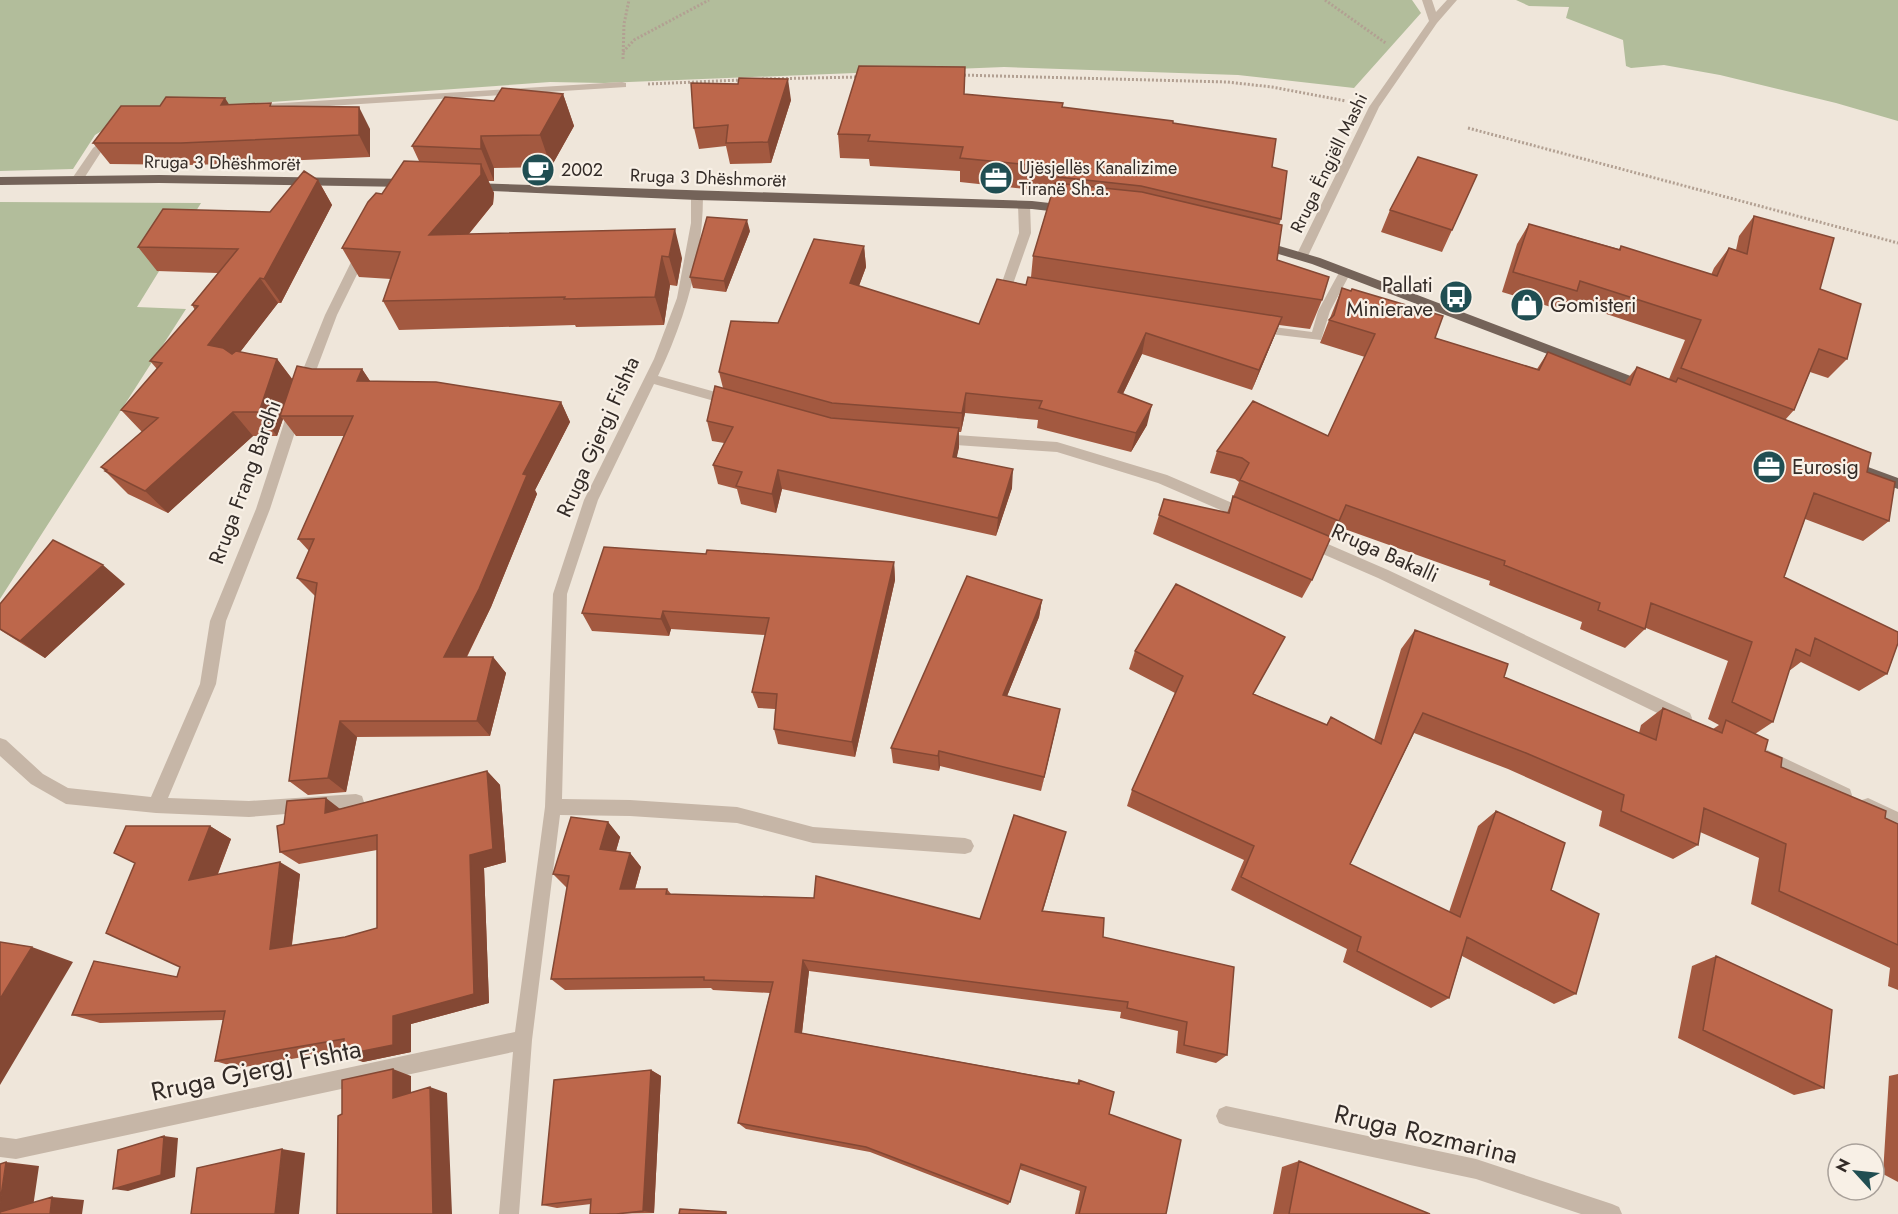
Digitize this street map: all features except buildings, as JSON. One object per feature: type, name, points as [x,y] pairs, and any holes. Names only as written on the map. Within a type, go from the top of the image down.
[{"type":"main road","name":"Rruga 3 Dhëshmorët","points":[[0,181],[77,180],[397,188],[419,184]]},
{"type":"main road","name":"Rruga 3 Dhëshmorët","points":[[460,186],[697,196],[1024,205],[1079,210]]},
{"type":"main road","points":[[1244,241],[1302,256],[1658,392]]},
{"type":"main road","points":[[1832,458],[1898,484]]},
{"type":"street","points":[[1427,0],[1434,21]]},
{"type":"street","name":"Rruga Ëngjëll Mashi","points":[[1302,256],[1374,106],[1404,61],[1452,0]]},
{"type":"street","points":[[252,108],[622,85]]},
{"type":"street","points":[[77,180],[97,150],[120,128]]},
{"type":"street","name":"Rruga Gjergj Fishta","points":[[509,1214],[523,1040],[553,807],[560,594],[591,500],[650,378],[683,298],[697,224],[697,196]]},
{"type":"street","points":[[1024,205],[1025,233],[1006,288],[1029,291]]},
{"type":"street","name":"Rruga Frang Bardhi","points":[[156,805],[208,684],[218,621],[262,509],[301,392],[331,315],[372,233]]},
{"type":"street","points":[[1247,327],[1317,337],[1324,311],[1345,272]]},
{"type":"street","points":[[650,378],[742,404]]},
{"type":"street","points":[[925,438],[1057,447],[1162,479],[1256,520]]},
{"type":"street","name":"Rruga Bakalli","points":[[1288,533],[1383,574],[1694,723]]},
{"type":"street","points":[[0,745],[36,779],[66,796],[156,805],[249,809],[356,802]]},
{"type":"street","points":[[1748,748],[1898,820]]},
{"type":"street","points":[[553,807],[630,808],[737,815],[813,835],[965,846]]},
{"type":"street","name":"Rruga Gjergj Fishta","points":[[0,1147],[16,1149],[523,1040]]},
{"type":"street","name":"Rruga Rozmarina","points":[[1226,1116],[1476,1169],[1612,1214]]},
{"type":"path","points":[[629,0],[622,52],[625,75],[622,85],[867,76]]},
{"type":"path","points":[[622,52],[634,40],[709,0]]},
{"type":"path","points":[[1325,0],[1377,35],[1404,61]]},
{"type":"path","points":[[949,75],[1227,82],[1272,87],[1374,106]]},
{"type":"path","points":[[1468,128],[1898,243]]},
{"type":"green space","points":[[0,0],[1412,0],[1421,13],[1354,88],[1238,75],[1004,67],[604,83],[550,82],[161,110],[105,129],[95,135],[73,169],[0,171]]},
{"type":"green space","points":[[1516,0],[1898,0],[1898,121],[1836,103],[1720,75],[1664,65],[1631,68],[1626,66],[1623,40],[1566,18],[1569,7],[1529,6]]},
{"type":"green space","points":[[0,202],[201,203],[137,307],[186,309],[0,599]]},
{"type":"place","name":"2002","points":[[538,170]]},
{"type":"place","name":"Ujësjellës Kanalizime Tiranë Sh.a.","points":[[996,178]]},
{"type":"place","name":"Pallati Minierave","points":[[1456,297]]},
{"type":"place","name":"Gomisteri","points":[[1527,305]]},
{"type":"place","name":"Eurosig","points":[[1769,467]]}]
